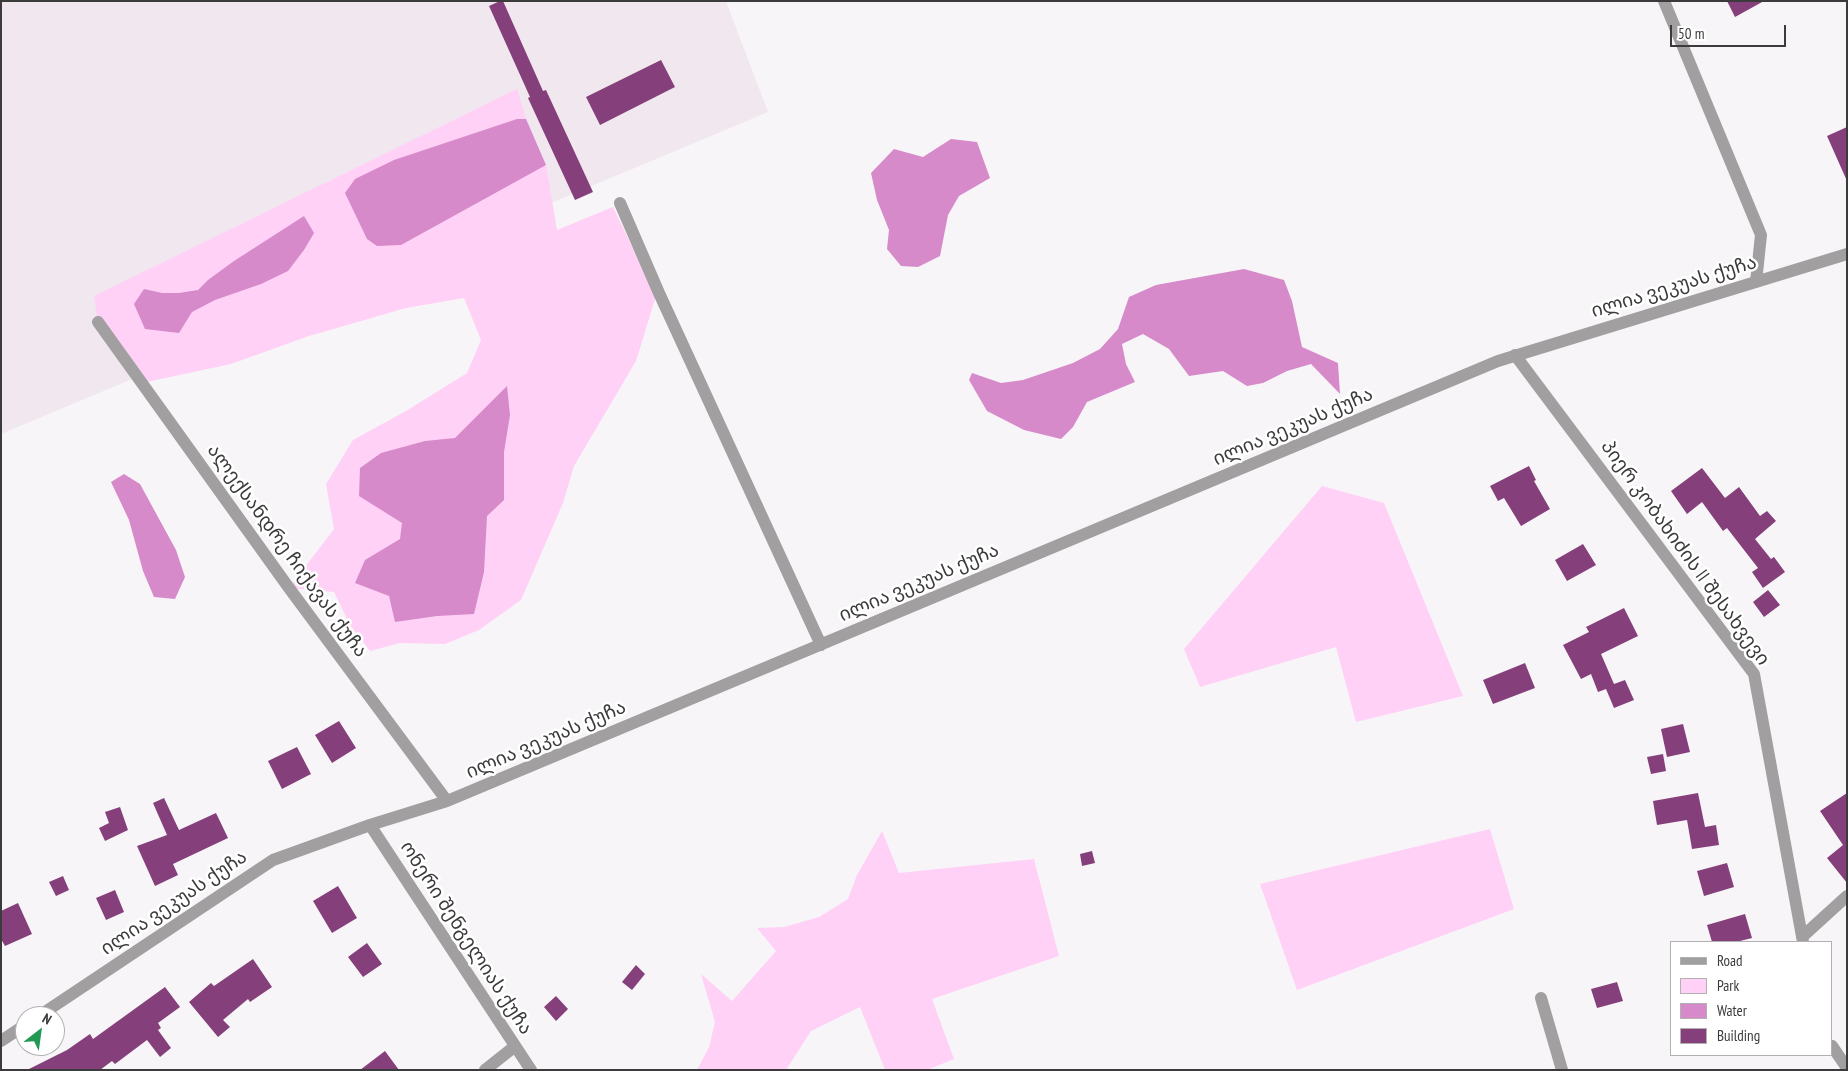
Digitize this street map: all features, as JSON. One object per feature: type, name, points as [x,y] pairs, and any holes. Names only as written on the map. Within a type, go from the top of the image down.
[{"type":"street","points":[[1664,1],[1762,236],[1756,282]]},
{"type":"street","points":[[620,203],[659,293],[821,645]]},
{"type":"street","name":"ილია ვეკუას ქუჩა","points":[[54,1006],[273,860],[370,825],[447,801],[1480,368],[1516,355],[1847,254]]},
{"type":"street","name":"ალექსანდრე ჩიქავას ქუჩა","points":[[98,322],[289,588],[447,801]]},
{"type":"street","name":"პიერ კობახიძის II შესახვევი","points":[[1516,355],[1754,674],[1802,939]]},
{"type":"street","name":"ონერი შენგელიას ქუჩა","points":[[370,825],[514,1047],[531,1070]]},
{"type":"street","points":[[1802,939],[1847,896]]},
{"type":"street","points":[[1541,998],[1562,1070]]},
{"type":"street","points":[[1,1041],[15,1032]]},
{"type":"street","points":[[484,1070],[514,1047]]},
{"type":"street","points":[[1833,1047],[1847,1068]]},
{"type":"shaded area","points":[[1,1],[726,1],[768,112],[1,434]]},
{"type":"green space","points":[[517,89],[526,119],[546,165],[557,230],[613,207],[656,296],[636,361],[574,466],[563,503],[521,600],[479,630],[445,644],[400,643],[370,651],[350,625],[334,592],[289,588],[334,529],[326,484],[353,440],[406,411],[467,373],[481,340],[464,298],[406,308],[309,336],[231,364],[142,383],[98,322],[94,296]]},
{"type":"green space","points":[[1322,486],[1384,503],[1463,696],[1356,722],[1336,647],[1200,687],[1184,649]]},
{"type":"green space","points":[[1490,829],[1514,909],[1297,990],[1260,884]]},
{"type":"green space","points":[[882,831],[899,873],[1034,859],[1059,956],[932,999],[954,1059],[927,1070],[885,1070],[860,1007],[811,1031],[786,1070],[697,1070],[709,1047],[715,1022],[701,974],[732,1001],[776,951],[757,928],[784,927],[819,917],[848,899],[857,875]]},
{"type":"water","points":[[517,119],[526,119],[546,165],[401,245],[377,246],[367,239],[345,193],[355,179],[394,160]]},
{"type":"water","points":[[951,139],[977,142],[990,178],[959,196],[948,215],[940,256],[918,267],[901,266],[887,249],[889,230],[877,200],[871,173],[894,149],[923,157]]},
{"type":"water","points":[[304,216],[314,233],[288,271],[261,284],[215,300],[192,312],[179,333],[145,329],[134,304],[144,289],[162,293],[198,290],[208,280],[234,261]]},
{"type":"water","points":[[1244,269],[1284,280],[1292,301],[1302,347],[1338,363],[1340,394],[1311,364],[1287,371],[1263,383],[1247,386],[1223,371],[1189,376],[1169,349],[1143,334],[1122,344],[1126,364],[1135,382],[1087,402],[1073,427],[1061,439],[1024,430],[987,411],[969,380],[972,373],[1001,383],[1023,380],[1073,363],[1100,349],[1118,329],[1129,297],[1156,285]]},
{"type":"water","points":[[507,386],[510,415],[504,452],[504,500],[487,516],[484,572],[474,614],[437,616],[395,622],[389,596],[355,583],[365,560],[400,539],[402,523],[359,496],[360,468],[381,453],[425,441],[455,438]]},
{"type":"water","points":[[124,474],[140,484],[176,550],[185,577],[175,599],[154,597],[143,571],[129,520],[111,482]]},
{"type":"building","points":[[503,1],[543,91],[546,90],[593,192],[575,200],[528,98],[530,97],[489,6]]},
{"type":"building","points":[[1727,1],[1764,1],[1735,17]]},
{"type":"building","points":[[661,60],[675,87],[600,125],[586,97]]},
{"type":"building","points":[[1847,127],[1847,181],[1827,136]]},
{"type":"building","points":[[1529,466],[1536,480],[1534,481],[1550,509],[1521,526],[1504,498],[1498,501],[1490,486]]},
{"type":"building","points":[[1702,468],[1725,498],[1739,487],[1760,516],[1767,511],[1776,521],[1755,539],[1771,559],[1774,557],[1785,572],[1763,588],[1752,572],[1758,568],[1727,528],[1723,531],[1702,502],[1687,514],[1671,491]]},
{"type":"building","points":[[1583,544],[1596,565],[1567,581],[1555,560]]},
{"type":"building","points":[[1768,590],[1780,605],[1764,617],[1753,602]]},
{"type":"building","points":[[1624,608],[1638,636],[1601,654],[1614,684],[1625,680],[1634,700],[1614,708],[1606,689],[1598,692],[1591,674],[1581,679],[1563,645],[1589,632],[1586,627]]},
{"type":"building","points":[[1525,663],[1535,688],[1493,704],[1483,680]]},
{"type":"building","points":[[339,721],[356,748],[332,763],[315,735]]},
{"type":"building","points":[[1683,724],[1690,752],[1667,757],[1661,729]]},
{"type":"building","points":[[297,747],[311,774],[282,789],[268,761]]},
{"type":"building","points":[[1663,754],[1666,771],[1651,774],[1647,757]]},
{"type":"building","points":[[1698,793],[1705,827],[1716,825],[1719,845],[1692,849],[1687,820],[1657,825],[1653,801]]},
{"type":"building","points":[[1847,793],[1847,883],[1827,858],[1843,845],[1820,811]]},
{"type":"building","points":[[164,798],[179,830],[216,813],[228,838],[173,864],[178,875],[155,886],[137,846],[167,835],[153,803]]},
{"type":"building","points":[[120,807],[128,830],[105,841],[99,828],[109,823],[105,812]]},
{"type":"building","points":[[1092,851],[1095,863],[1082,866],[1080,854]]},
{"type":"building","points":[[1727,863],[1734,887],[1704,896],[1697,871]]},
{"type":"building","points":[[63,876],[69,890],[56,896],[49,882]]},
{"type":"building","points":[[338,886],[357,918],[332,933],[313,901]]},
{"type":"building","points":[[115,890],[124,912],[106,920],[96,898]]},
{"type":"building","points":[[18,903],[32,934],[5,946],[1,939],[1,911]]},
{"type":"building","points":[[1745,914],[1752,938],[1740,941],[1712,941],[1707,925]]},
{"type":"building","points":[[367,943],[382,964],[363,977],[348,957]]},
{"type":"building","points":[[253,959],[272,987],[250,1002],[248,999],[223,1020],[230,1027],[218,1037],[189,1002],[211,983],[214,986]]},
{"type":"building","points":[[636,965],[645,974],[632,990],[622,982]]},
{"type":"building","points":[[1617,982],[1623,1001],[1597,1008],[1591,989]]},
{"type":"building","points":[[165,987],[180,1007],[158,1023],[161,1028],[158,1030],[171,1048],[160,1057],[147,1040],[115,1064],[112,1061],[100,1070],[27,1070],[55,1056],[65,1056],[65,1051],[90,1034],[93,1039]]},
{"type":"building","points":[[556,996],[568,1009],[556,1021],[544,1007]]},
{"type":"building","points":[[385,1051],[399,1070],[360,1070]]}]
